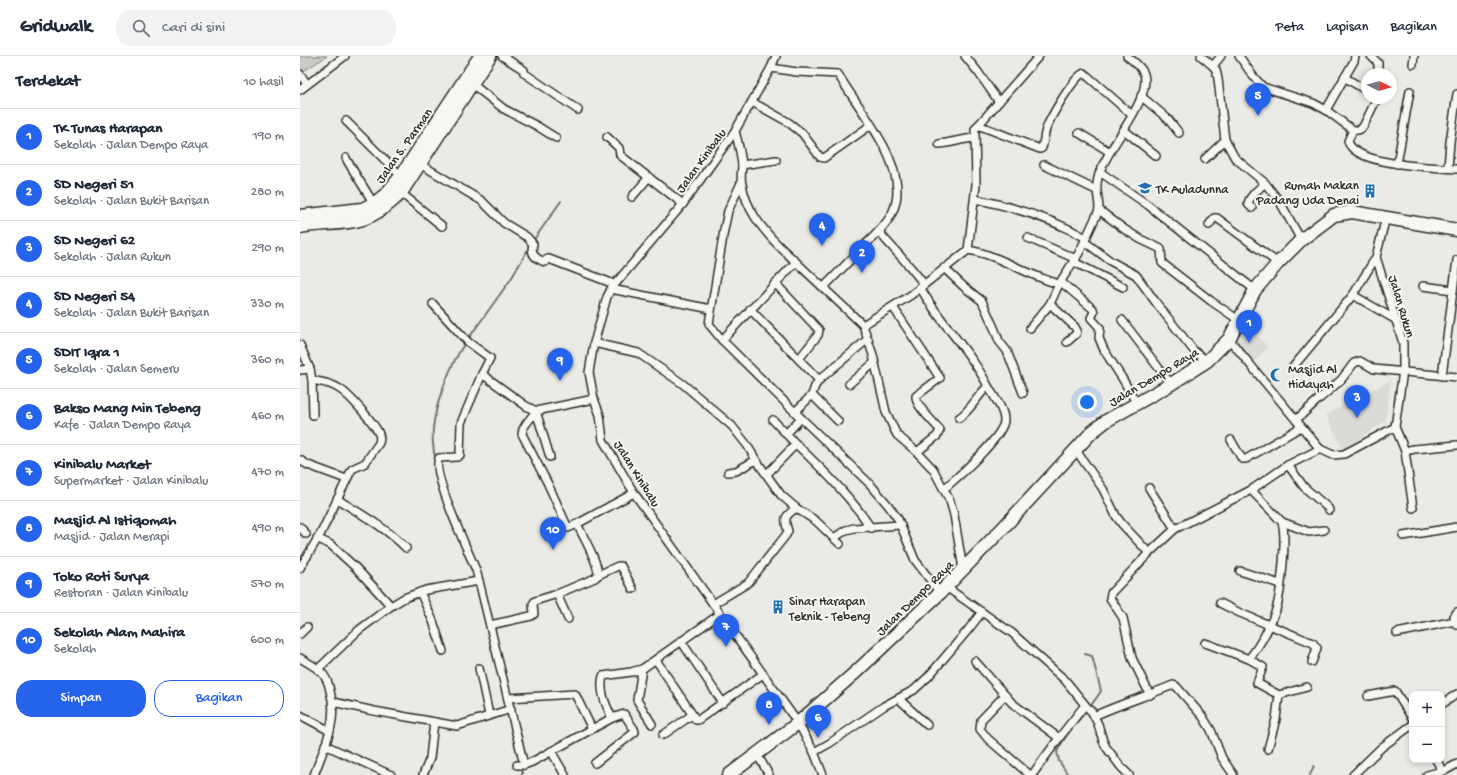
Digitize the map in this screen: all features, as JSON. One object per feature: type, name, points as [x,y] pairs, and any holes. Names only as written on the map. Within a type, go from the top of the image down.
[{"type":"main road","name":"Jalan S. Parman","points":[[300,216],[362,209],[374,204],[385,195],[401,176],[466,88],[480,56]]},
{"type":"main road","points":[[300,227],[362,219],[382,210],[401,193],[466,88],[490,56]]},
{"type":"main road","name":"Jalan Dempo Raya","points":[[732,774],[798,723],[857,671],[943,590],[1002,529],[1075,449],[1106,421],[1172,384],[1207,360],[1229,339],[1240,321],[1255,290],[1278,263],[1301,240],[1334,215],[1352,212],[1457,230]]},
{"type":"street","points":[[502,56],[524,70],[524,73],[578,110]]},
{"type":"street","name":"Jalan Kinibalu","points":[[776,56],[771,68],[735,131],[683,204],[612,286],[607,296],[594,343],[588,372],[594,399],[600,415],[603,440],[634,493],[798,723],[814,752],[823,775]]},
{"type":"street","points":[[965,56],[999,102]]},
{"type":"street","points":[[863,325],[893,307],[968,250],[976,185],[975,129],[1039,56]]},
{"type":"street","points":[[1030,328],[1050,304],[1060,283],[1075,260],[1085,240],[1099,210],[1096,190],[1100,172],[1141,96],[1144,86],[1142,69],[1127,56]]},
{"type":"street","points":[[1201,56],[1214,66],[1218,79],[1225,140],[1232,154],[1265,184],[1280,202],[1301,240]]},
{"type":"street","points":[[1214,66],[1221,56]]},
{"type":"street","points":[[1239,56],[1263,87],[1313,103],[1326,110],[1353,130],[1358,130],[1363,127],[1374,104]]},
{"type":"street","points":[[1326,110],[1355,56]]},
{"type":"street","points":[[1371,56],[1378,62],[1378,68]]},
{"type":"street","points":[[300,90],[341,57]]},
{"type":"street","points":[[771,68],[797,72],[838,74],[883,145],[897,180],[893,212],[879,231],[823,288]]},
{"type":"street","points":[[978,125],[1040,149],[1042,148],[1046,129],[1058,107],[1074,83],[1081,74],[1084,73],[1132,115]]},
{"type":"street","points":[[300,74],[307,84]]},
{"type":"street","points":[[1344,77],[1361,87]]},
{"type":"street","points":[[466,88],[537,126],[556,138]]},
{"type":"street","points":[[1397,164],[1410,91]]},
{"type":"street","points":[[1448,168],[1457,94]]},
{"type":"street","points":[[1141,96],[1168,119],[1179,133]]},
{"type":"street","points":[[752,102],[798,130],[820,157],[824,158],[870,125]]},
{"type":"street","points":[[346,121],[401,176]]},
{"type":"street","points":[[1124,130],[1156,156]]},
{"type":"street","points":[[1353,130],[1348,141],[1352,149],[1376,160],[1397,164],[1457,169]]},
{"type":"street","points":[[735,131],[742,165],[741,183],[728,211],[709,324],[722,340],[873,487],[894,512],[901,525],[915,560],[943,590],[982,612],[1012,633],[1065,680],[1093,714],[1106,746],[1121,767],[1129,775]]},
{"type":"street","points":[[1079,133],[1110,152]]},
{"type":"street","points":[[607,137],[619,148],[620,155],[683,204]]},
{"type":"street","points":[[939,144],[964,138],[974,138]]},
{"type":"street","points":[[1205,159],[1225,140]]},
{"type":"street","points":[[346,158],[374,204]]},
{"type":"street","points":[[742,165],[776,160]]},
{"type":"street","points":[[420,164],[482,201],[504,223],[527,237],[532,243],[534,255],[544,262],[549,259],[612,286],[711,309]]},
{"type":"street","points":[[1044,165],[1096,190]]},
{"type":"street","points":[[1100,172],[1148,205],[1255,290]]},
{"type":"street","points":[[632,197],[649,177]]},
{"type":"street","points":[[741,183],[751,211],[766,234],[863,325],[868,339],[886,412],[894,429],[897,435],[917,452],[933,469],[944,489],[954,515],[964,569]]},
{"type":"street","points":[[1252,208],[1248,202],[1252,196],[1265,184]]},
{"type":"street","points":[[401,193],[442,226]]},
{"type":"street","points":[[975,199],[1022,210],[1067,227],[1112,262],[1136,275],[1194,351],[1207,360]]},
{"type":"street","points":[[1099,210],[1124,229],[1161,249],[1162,263],[1211,301],[1240,321]]},
{"type":"street","points":[[1293,367],[1353,295],[1376,257],[1386,217]]},
{"type":"street","points":[[1208,225],[1214,218],[1217,218],[1278,263]]},
{"type":"street","points":[[879,231],[912,268],[922,286],[928,303],[963,349],[988,386],[1003,415],[1004,421],[1002,428],[978,457],[944,489]]},
{"type":"street","points":[[1028,238],[1075,260],[1124,288]]},
{"type":"street","points":[[968,250],[1001,261],[1046,280],[1060,283],[1093,309],[1094,312],[1091,318],[1100,328],[1099,336],[1104,350],[1137,404]]},
{"type":"street","name":"Jalan Rukun","points":[[1376,257],[1403,343],[1403,372],[1395,427]]},
{"type":"street","points":[[1442,376],[1457,260]]},
{"type":"street","points":[[722,340],[796,262]]},
{"type":"street","points":[[944,268],[984,303],[999,341],[1007,351],[1023,393]]},
{"type":"street","points":[[775,283],[819,330],[818,335],[799,359]]},
{"type":"street","points":[[1423,286],[1452,290]]},
{"type":"street","points":[[1353,295],[1396,320]]},
{"type":"street","points":[[433,304],[468,342],[490,358],[460,423],[460,454],[458,456],[438,458],[437,462],[439,475],[446,498],[476,570],[477,582],[490,625],[508,698],[521,765],[532,762],[612,718],[624,714],[635,732],[596,763]]},
{"type":"street","points":[[1050,304],[1075,327],[1077,331],[1076,334],[1067,342]]},
{"type":"street","points":[[893,307],[940,378],[916,396],[918,405],[940,430],[937,436],[917,452]]},
{"type":"street","points":[[750,309],[818,379],[820,379]]},
{"type":"street","points":[[1122,320],[1172,384]]},
{"type":"street","points":[[796,412],[812,395],[815,386],[820,379],[868,339]]},
{"type":"street","points":[[1229,339],[1320,449],[1333,455],[1344,454],[1395,427],[1405,451],[1413,508]]},
{"type":"street","points":[[594,343],[638,353],[683,384],[732,426],[747,444],[756,460],[782,495],[796,508],[816,521],[840,544]]},
{"type":"street","points":[[300,345],[310,369],[312,380],[313,415]]},
{"type":"street","points":[[1296,420],[1341,380],[1354,363],[1360,361],[1374,369],[1442,376],[1457,376]]},
{"type":"street","points":[[849,384],[874,363]]},
{"type":"street","points":[[300,370],[310,369]]},
{"type":"street","points":[[482,374],[526,406],[536,411],[594,399]]},
{"type":"street","points":[[300,568],[321,533],[352,469],[365,463],[379,443],[380,436],[370,421],[344,391],[333,385],[312,380]]},
{"type":"street","points":[[959,418],[988,386]]},
{"type":"street","points":[[812,395],[838,421]]},
{"type":"street","points":[[536,411],[550,457]]},
{"type":"street","points":[[536,411],[526,424],[522,434],[548,484],[566,527],[568,528],[577,524],[634,493]]},
{"type":"street","points":[[786,434],[801,418]]},
{"type":"street","points":[[773,420],[829,475],[855,505],[871,528]]},
{"type":"street","points":[[1231,440],[1242,459],[1246,459],[1301,427]]},
{"type":"street","points":[[767,474],[796,444]]},
{"type":"street","points":[[1405,451],[1457,445]]},
{"type":"street","points":[[1075,449],[1103,489],[1116,516],[1149,553]]},
{"type":"street","points":[[1150,695],[1132,658],[1123,618],[1110,598],[1111,593],[1149,553],[1175,529],[1251,490],[1288,465],[1320,449]]},
{"type":"street","points":[[300,460],[308,465],[346,479]]},
{"type":"street","points":[[728,472],[736,471],[756,460]]},
{"type":"street","points":[[1288,465],[1304,487],[1325,504],[1329,510]]},
{"type":"street","points":[[1149,488],[1175,529]]},
{"type":"street","points":[[1251,490],[1282,522],[1308,532],[1324,530]]},
{"type":"street","points":[[337,499],[380,527],[406,548]]},
{"type":"street","points":[[713,604],[748,583],[786,535],[788,531],[785,520],[786,516],[796,508]]},
{"type":"street","points":[[1250,659],[1257,649],[1276,610],[1284,549],[1284,529],[1282,522]]},
{"type":"street","points":[[577,524],[595,562],[598,575]]},
{"type":"street","points":[[834,538],[851,529],[901,525]]},
{"type":"street","points":[[300,527],[306,534]]},
{"type":"street","points":[[1404,536],[1457,527]]},
{"type":"street","points":[[317,538],[331,545],[356,568],[391,606]]},
{"type":"street","points":[[490,625],[531,616],[534,614],[533,604],[535,601],[557,594],[595,578],[598,575],[618,566],[621,566],[633,589]]},
{"type":"street","points":[[1240,571],[1280,584]]},
{"type":"street","points":[[318,669],[359,630],[404,598],[420,592],[477,582]]},
{"type":"street","points":[[420,592],[444,651]]},
{"type":"street","points":[[557,594],[568,619]]},
{"type":"street","points":[[1220,603],[1316,645],[1317,648],[1312,662]]},
{"type":"street","points":[[814,752],[830,743],[884,706],[914,690],[928,676],[982,612]]},
{"type":"street","points":[[1397,633],[1456,623],[1454,616],[1457,612]]},
{"type":"street","points":[[612,718],[601,688],[602,677],[631,672],[642,668],[656,660],[720,614]]},
{"type":"street","points":[[300,634],[307,627]]},
{"type":"street","points":[[681,641],[723,702]]},
{"type":"street","points":[[1204,643],[1250,659],[1264,667],[1257,683],[1279,695],[1307,687]]},
{"type":"street","points":[[300,658],[318,669],[323,674],[328,682],[334,702],[330,731],[314,775]]},
{"type":"street","points":[[656,660],[692,715],[698,720],[763,674]]},
{"type":"street","points":[[975,661],[1012,703],[1059,738]]},
{"type":"street","points":[[479,668],[489,715]]},
{"type":"street","points":[[642,668],[637,700],[652,724]]},
{"type":"street","points":[[1093,714],[1134,701],[1173,685],[1176,686],[1203,717],[1211,730],[1222,758],[1233,774]]},
{"type":"street","points":[[1368,696],[1395,691],[1409,713]]},
{"type":"street","points":[[508,698],[575,694],[592,729]]},
{"type":"street","points":[[1445,702],[1457,694]]},
{"type":"street","points":[[1005,695],[982,720],[980,729],[988,740],[1031,775],[1085,706]]},
{"type":"street","points":[[1268,750],[1276,719],[1279,695]]},
{"type":"street","points":[[899,699],[927,726]]},
{"type":"street","points":[[334,702],[457,726],[509,709]]},
{"type":"street","points":[[300,715],[330,731]]},
{"type":"street","points":[[663,734],[692,715]]},
{"type":"street","points":[[423,775],[428,767],[430,758],[434,722]]},
{"type":"street","points":[[1354,775],[1382,747],[1409,727]]},
{"type":"street","points":[[325,745],[391,775]]},
{"type":"street","points":[[551,751],[565,775]]},
{"type":"street","points":[[757,754],[769,775]]},
{"type":"street","points":[[1438,763],[1442,771]]},
{"type":"street","points":[[1427,775],[1442,771],[1457,764]]},
{"type":"shaded area","points":[[300,56],[327,56],[302,72],[300,69]]},
{"type":"shaded area","points":[[1241,320],[1268,347],[1253,363],[1231,339]]},
{"type":"shaded area","points":[[1391,380],[1385,421],[1343,450],[1326,415]]},
{"type":"waterway","points":[[533,241],[561,201]]},
{"type":"waterway","points":[[468,339],[511,279],[530,246]]},
{"type":"waterway","points":[[435,457],[433,443],[434,419],[440,396],[454,361],[465,343]]},
{"type":"waterway","points":[[1068,775],[1059,761],[1057,752],[1066,736],[1101,691],[1092,656],[1085,654]]},
{"type":"waterway","points":[[522,766],[522,775]]},
{"type":"waterway","points":[[1310,775],[1314,766]]},
{"type":"place","name":"SDIT Iqra 1","points":[[1258,116]]},
{"type":"place","name":"TK Auladunna","points":[[1145,188]]},
{"type":"place","name":"Rumah Makan Padang Uda Denai","points":[[1370,191]]},
{"type":"place","name":"SD Negeri 54","points":[[822,246]]},
{"type":"place","name":"SD Negeri 51","points":[[862,273]]},
{"type":"place","name":"TK Tunas Harapan","points":[[1249,343]]},
{"type":"place","name":"Masjid Al Hidayah","points":[[1277,375]]},
{"type":"place","name":"Toko Roti Surya","points":[[560,381]]},
{"type":"place","name":"SD Negeri 62","points":[[1357,418]]},
{"type":"place","name":"Sekolah Alam Mahira","points":[[553,550]]},
{"type":"place","name":"Sinar Harapan Teknik - Tebeng","points":[[778,607]]},
{"type":"place","name":"Kinibalu Market","points":[[726,647]]},
{"type":"place","name":"Masjid Al Istiqomah","points":[[769,725]]},
{"type":"place","name":"Bakso Mang Min Tebeng","points":[[818,738]]}]
